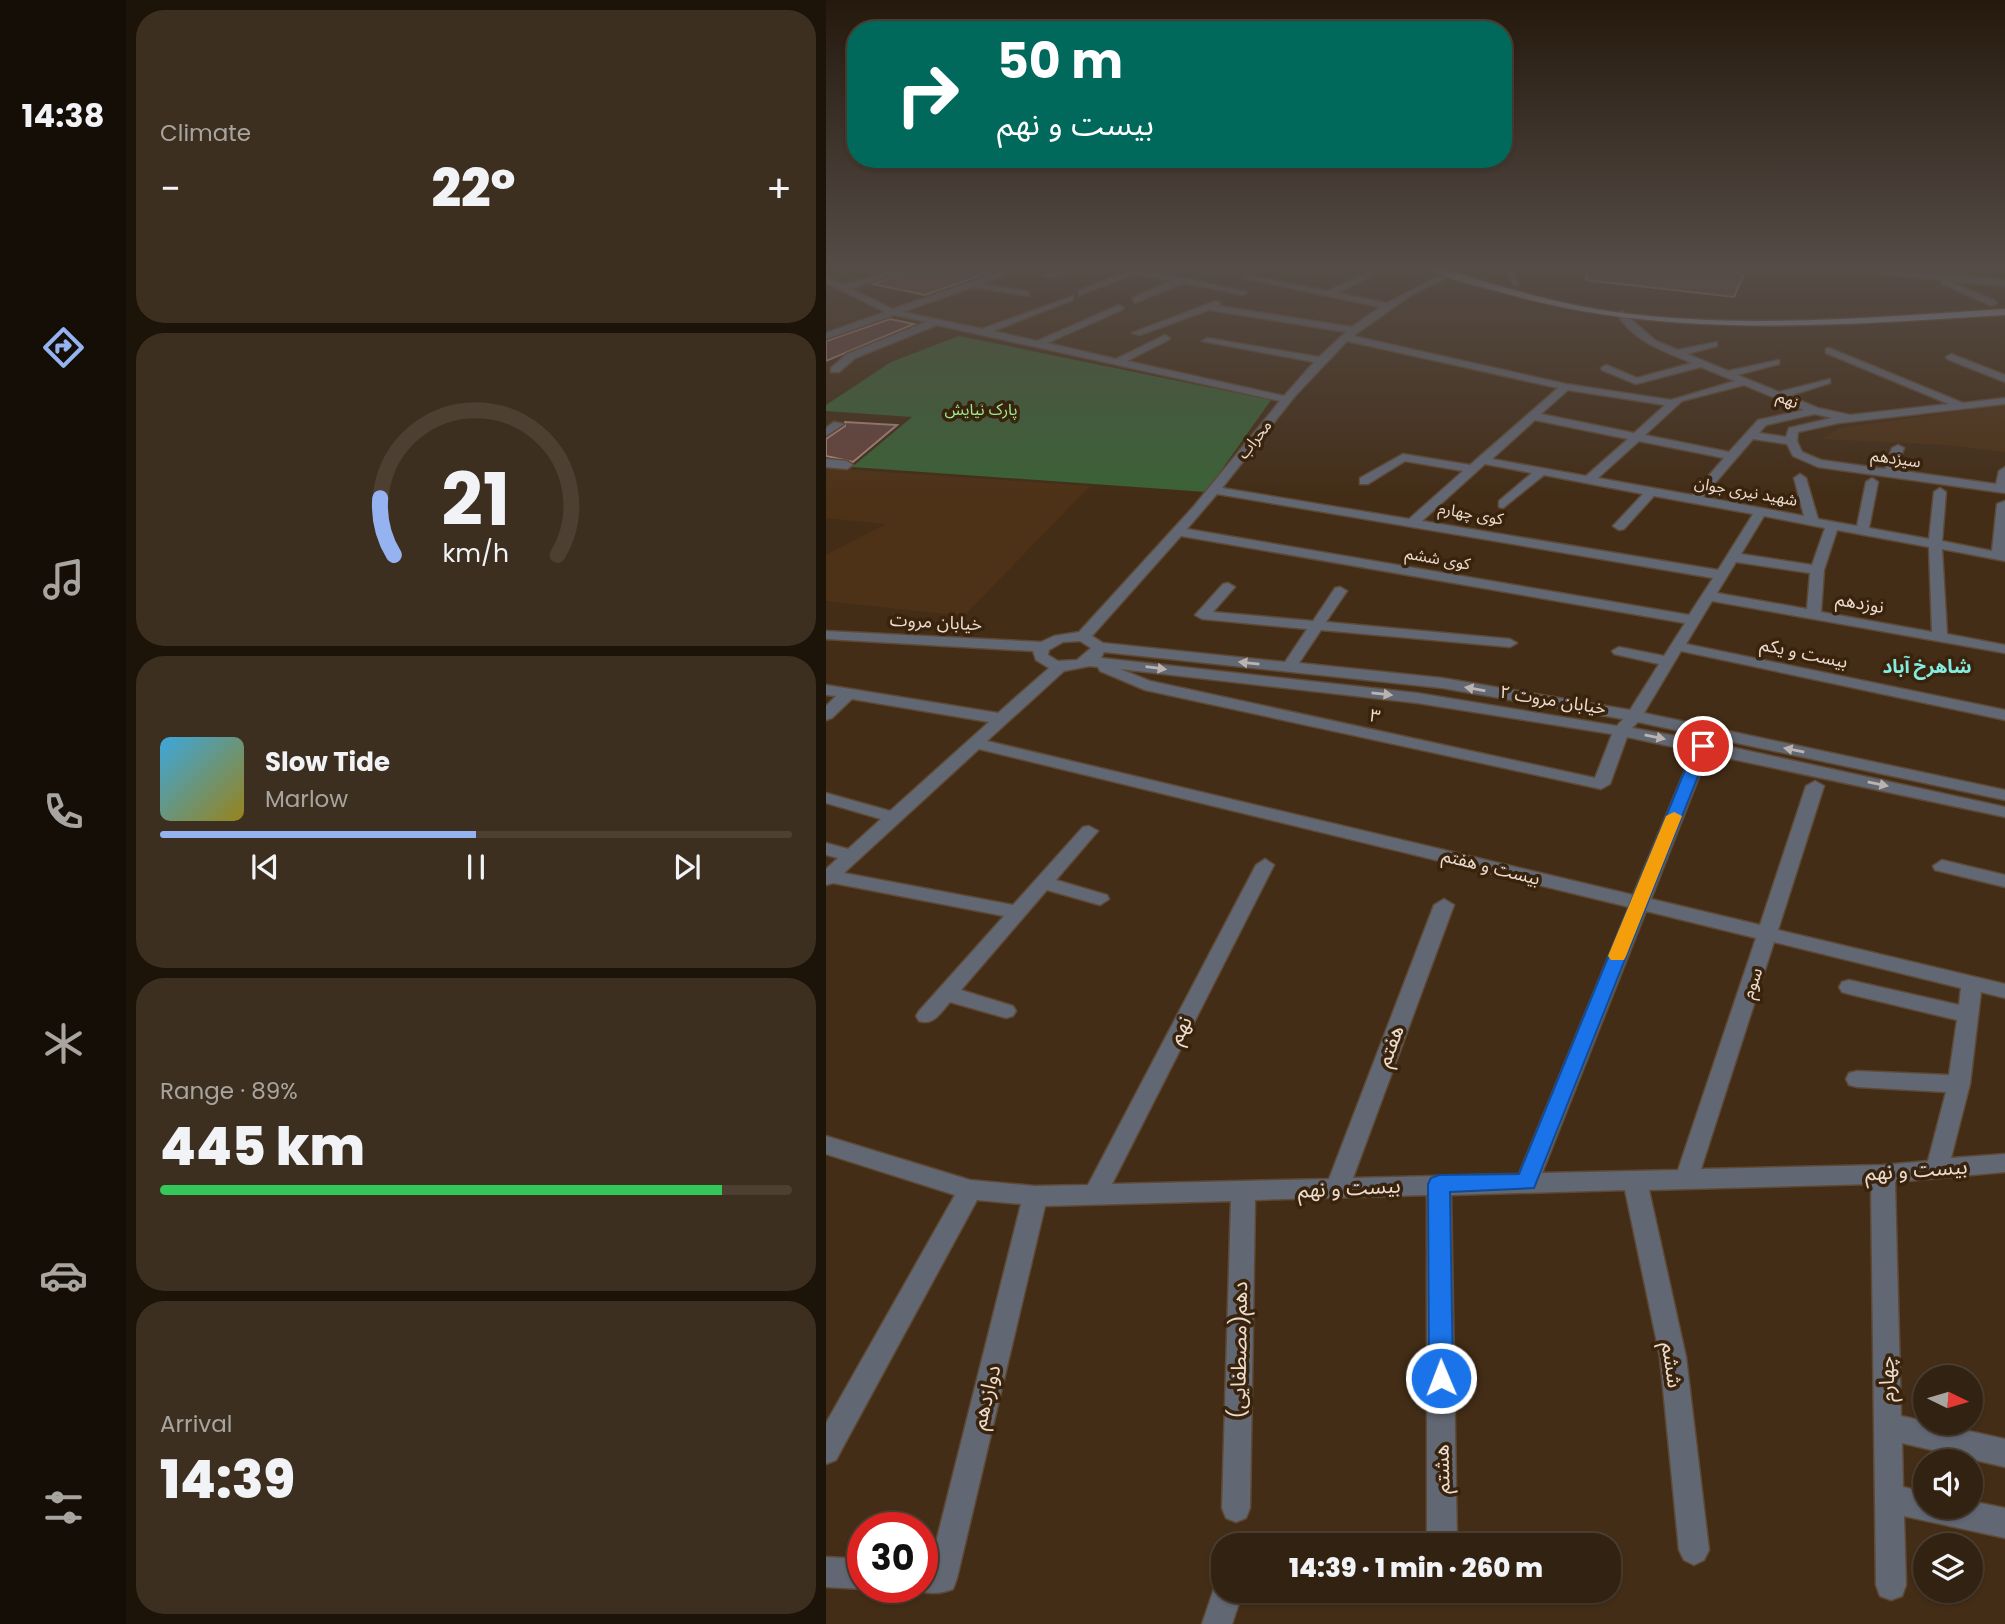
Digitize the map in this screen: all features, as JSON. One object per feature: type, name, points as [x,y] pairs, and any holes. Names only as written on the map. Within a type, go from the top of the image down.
[{"type":"street","points":[[835,370],[852,356],[882,344]]},
{"type":"street","points":[[1038,344],[1285,399]]},
{"type":"street","points":[[1117,362],[1153,344]]},
{"type":"street","points":[[1223,344],[1319,360]]},
{"type":"street","name":"محراب","points":[[1083,637],[1213,490],[1285,399],[1337,344]]},
{"type":"street","points":[[1388,344],[1566,387],[1672,404]]},
{"type":"street","name":"نهم","points":[[1659,344],[1815,411],[1847,418]]},
{"type":"street","points":[[1677,353],[1714,344]]},
{"type":"street","points":[[1829,351],[1964,406]]},
{"type":"street","points":[[1951,356],[2005,379]]},
{"type":"street","points":[[1727,374],[1775,362]]},
{"type":"street","points":[[1606,368],[1636,381],[1701,364]]},
{"type":"street","points":[[1590,480],[1678,399],[1747,381]]},
{"type":"street","points":[[1781,395],[1826,382]]},
{"type":"street","points":[[1414,521],[1566,387]]},
{"type":"street","points":[[1751,435],[1791,441],[1793,430],[1847,418],[2005,401]]},
{"type":"street","points":[[1695,499],[1762,422],[1815,411]]},
{"type":"street","points":[[1533,416],[1731,456]]},
{"type":"street","points":[[826,433],[838,424]]},
{"type":"street","name":"سیزدهم","points":[[1791,441],[1797,454],[1818,463],[2003,489]]},
{"type":"street","points":[[1889,473],[1898,448]]},
{"type":"street","name":"شهید نیری جوان","points":[[1364,481],[1403,457],[1542,471],[2001,556]]},
{"type":"street","points":[[826,463],[847,465]]},
{"type":"street","points":[[1503,504],[1542,471]]},
{"type":"street","points":[[2003,489],[2005,471]]},
{"type":"street","points":[[1800,478],[1812,521]]},
{"type":"street","points":[[1862,530],[1872,482]]},
{"type":"street","name":"کوی چهارم","points":[[1213,490],[1414,521],[1722,575]]},
{"type":"street","points":[[1619,526],[1652,491]]},
{"type":"street","points":[[1940,492],[1934,544],[1940,637]]},
{"type":"street","points":[[2001,556],[2003,504]]},
{"type":"street","points":[[1622,731],[1761,512]]},
{"type":"street","points":[[1814,615],[1817,570],[1832,524]]},
{"type":"street","name":"کوی ششم","points":[[1176,531],[1693,620]]},
{"type":"street","points":[[1732,557],[1817,570]]},
{"type":"street","points":[[1228,587],[1202,615],[1510,643]]},
{"type":"street","points":[[1289,667],[1314,626],[1340,592]]},
{"type":"street","name":"نوزدهم","points":[[1709,596],[2005,649]]},
{"type":"street","name":"خیابان مروت","points":[[826,635],[1043,648]]},
{"type":"street","points":[[828,877],[978,744],[1060,666],[1094,654],[1083,637],[1065,638],[1043,648],[1041,657],[1044,662],[1060,666]]},
{"type":"street","name":"بیست و یکم","points":[[1677,646],[2005,715]]},
{"type":"street","points":[[1619,651],[1668,661]]},
{"type":"street","name":"خیابان مروت ۲","points":[[1094,654],[1289,667],[1442,683],[1634,716],[2005,795]]},
{"type":"street","name":"خیابان مروت ۲","points":[[1094,654],[1417,698],[1622,731],[2005,812]]},
{"type":"street","name":"۳","points":[[1094,654],[1145,685],[1601,784],[1622,731]]},
{"type":"street","points":[[826,690],[1003,719]]},
{"type":"street","points":[[826,715],[849,693]]},
{"type":"street","name":"بیست و هفتم","points":[[978,744],[2005,991]]},
{"type":"street","points":[[1527,1182],[1703,746]]},
{"type":"street","name":"سوم","points":[[1686,1180],[1815,786]]},
{"type":"street","points":[[826,798],[895,818]]},
{"type":"street","points":[[926,1016],[1090,831]]},
{"type":"street","points":[[826,849],[853,856]]},
{"type":"street","name":"نهم","points":[[1095,1195],[1265,865]]},
{"type":"street","points":[[1942,866],[2005,881]]},
{"type":"street","points":[[828,877],[1018,912]]},
{"type":"street","points":[[1044,883],[1100,899]]},
{"type":"street","name":"هفتم","points":[[1337,1188],[1444,905]]},
{"type":"street","points":[[1937,1169],[1959,1084],[1972,983]]},
{"type":"street","points":[[1849,988],[1968,1014]]},
{"type":"street","points":[[946,993],[1006,1011]]},
{"type":"street","points":[[1857,1079],[1959,1084]]},
{"type":"street","name":"بیست و نهم","points":[[826,1145],[970,1190],[1035,1196],[1243,1193],[1439,1184],[1635,1182],[1882,1174],[2005,1163]]},
{"type":"street","name":"چهارم","points":[[1882,1174],[1891,1585]]},
{"type":"street","name":"ششم","points":[[1635,1182],[1673,1357],[1693,1550]]},
{"type":"street","name":"هشتم","points":[[1439,1184],[1443,1533]]},
{"type":"street","points":[[826,1450],[835,1413],[970,1190]]},
{"type":"street","name":"دهم(مصطفایی)","points":[[1236,1508],[1243,1193]]},
{"type":"street","name":"دوازدهم","points":[[938,1578],[943,1578],[1035,1196]]},
{"type":"street","points":[[1887,1426],[2005,1453]]},
{"type":"street","points":[[1889,1498],[1913,1503]]},
{"type":"street","points":[[1983,1518],[2005,1523]]},
{"type":"street","points":[[826,1572],[847,1573]]},
{"type":"street","points":[[1217,1624],[1224,1603]]},
{"type":"shaded area","points":[[2005,405],[2005,452],[1947,445],[1821,439],[1840,428]]},
{"type":"shaded area","points":[[826,468],[1090,486],[964,616],[826,601],[826,555],[886,524],[826,518]]},
{"type":"green space","name":"پارک نیایش","points":[[939,344],[997,344],[1271,400],[1206,492],[852,467],[912,417],[826,411],[826,405],[891,362]]},
{"type":"building","points":[[826,344],[867,344],[826,361]]},
{"type":"building","points":[[845,422],[897,425],[853,462],[826,456],[826,439],[845,426]]},
{"type":"slow traffic","points":[[1617,956],[1674,816]]},
{"type":"district","name":"شاهرخ آباد","points":[[1927,666]]},
{"type":"route","points":[[1441,1378],[1439,1184],[1527,1182],[1703,746]]}]
